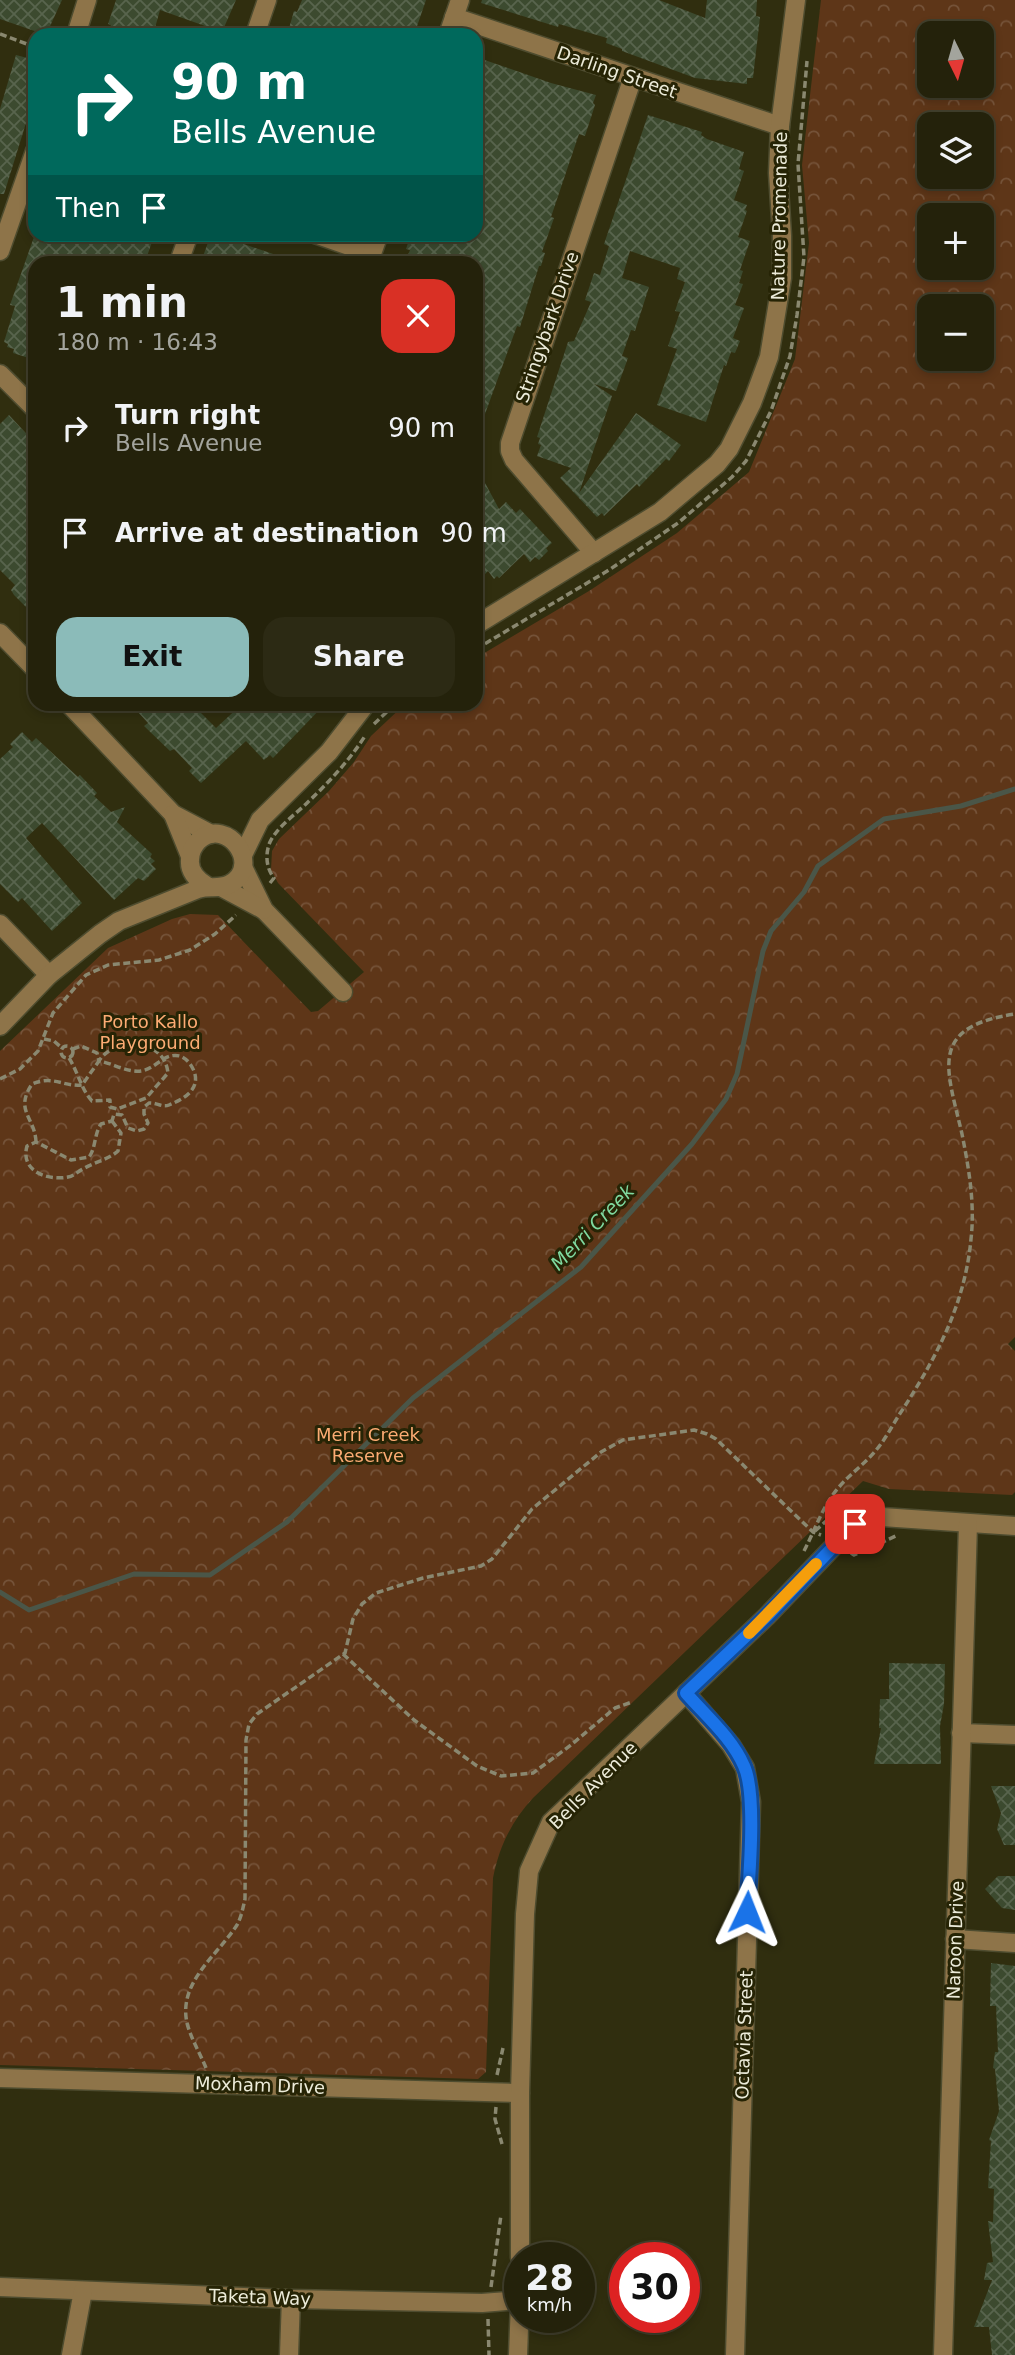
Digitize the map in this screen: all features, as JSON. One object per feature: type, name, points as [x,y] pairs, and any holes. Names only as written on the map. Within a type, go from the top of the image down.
[{"type":"street","points":[[78,28],[87,0]]},
{"type":"street","points":[[257,28],[267,0]]},
{"type":"street","name":"Nature Promenade","points":[[483,621],[660,512],[717,464],[729,449],[752,404],[769,357],[782,278],[778,173],[780,126],[796,0]]},
{"type":"street","points":[[450,28],[457,9]]},
{"type":"street","name":"Darling Street","points":[[457,9],[633,77],[780,126]]},
{"type":"street","name":"Stringybark Drive","points":[[594,553],[514,460],[510,443],[633,77]]},
{"type":"street","points":[[0,251],[4,228],[28,168]]},
{"type":"street","points":[[334,242],[366,256]]},
{"type":"street","points":[[0,374],[28,402]]},
{"type":"street","points":[[0,633],[28,662]]},
{"type":"street","points":[[76,711],[173,814],[236,842],[261,903],[343,992]]},
{"type":"street","points":[[0,1026],[49,975],[119,921],[168,900],[235,880],[260,820],[329,752],[361,711]]},
{"type":"street","points":[[173,814],[194,876],[214,887],[261,903]]},
{"type":"street","points":[[168,900],[198,842],[260,820]]},
{"type":"street","points":[[0,924],[49,975]]},
{"type":"street","name":"Bells Avenue","points":[[520,2242],[520,2092],[525,1914],[529,1871],[551,1822],[767,1616],[855,1524],[882,1517],[919,1519]]},
{"type":"street","points":[[919,1519],[1015,1526]]},
{"type":"street","name":"Naroon Drive","points":[[943,2355],[968,1524]]},
{"type":"street","name":"Octavia Street","points":[[686,1693],[731,1745],[745,1768],[751,1802],[735,2355]]},
{"type":"street","points":[[961,1733],[1015,1735]]},
{"type":"street","points":[[955,1939],[1015,1943]]},
{"type":"street","name":"Moxham Drive","points":[[0,2078],[520,2092]]},
{"type":"street","name":"Taketa Way","points":[[0,2287],[291,2299],[504,2302]]},
{"type":"street","points":[[71,2355],[83,2291]]},
{"type":"street","points":[[289,2355],[291,2299]]},
{"type":"street","points":[[517,2355],[518,2333]]},
{"type":"path","points":[[0,34],[28,44]]},
{"type":"path","points":[[483,645],[609,570],[678,523],[732,477],[746,461],[771,411],[790,356],[797,315],[804,257],[798,164],[808,54]]},
{"type":"path","points":[[261,903],[274,878],[268,866],[267,853],[273,838],[352,757],[372,726],[388,711]]},
{"type":"path","points":[[0,1079],[20,1069],[38,1051],[53,1013],[86,975],[108,965],[159,960],[190,950],[215,934],[243,908]]},
{"type":"path","points":[[801,1556],[829,1501],[839,1487],[877,1449],[928,1372],[949,1328],[960,1300],[966,1273],[972,1207],[967,1160],[947,1075],[949,1056],[958,1038],[969,1027],[987,1019],[1015,1014]]},
{"type":"path","points":[[36,1142],[24,1100],[32,1084],[57,1080],[82,1084],[102,1056],[115,1048],[135,1045],[155,1049],[164,1058],[167,1073],[144,1107],[148,1123],[144,1129],[136,1131],[128,1128],[122,1115],[110,1107],[110,1100],[92,1101],[86,1095],[82,1084],[78,1072],[69,1058],[62,1055],[62,1048],[54,1041],[44,1039]]},
{"type":"path","points":[[62,1048],[68,1045],[73,1049]]},
{"type":"path","points":[[73,1049],[81,1046],[89,1048],[97,1054],[99,1061]]},
{"type":"path","points":[[69,1058],[73,1055],[73,1049]]},
{"type":"path","points":[[99,1061],[134,1072],[142,1071],[169,1055],[178,1056],[191,1063],[197,1078],[190,1094],[167,1106],[147,1101],[116,1112],[112,1121]]},
{"type":"path","points":[[112,1121],[121,1133],[118,1151],[112,1156],[68,1177],[43,1176],[27,1164],[27,1146],[36,1142],[64,1158],[82,1160],[89,1157],[93,1152],[96,1131],[101,1124],[112,1121]]},
{"type":"path","points":[[212,2084],[186,2021],[188,1993],[197,1975],[239,1922],[245,1899],[249,1724],[257,1714],[344,1654],[353,1619],[362,1604],[376,1593],[423,1578],[481,1566],[492,1559],[532,1509],[601,1452],[623,1440],[694,1430],[707,1434],[716,1439],[813,1532],[836,1542],[854,1555],[899,1535],[919,1519]]},
{"type":"path","points":[[344,1654],[414,1720],[477,1766],[501,1776],[533,1773],[615,1708],[632,1702]]},
{"type":"path","points":[[502,2145],[495,2119],[497,2073],[505,2041]]},
{"type":"path","points":[[489,2355],[489,2302],[501,2211]]},
{"type":"green space","name":"Merri Creek Reserve","points":[[821,0],[1015,0],[1015,1337],[1008,1344],[1015,1351],[1015,1492],[1012,1495],[889,1489],[863,1481],[533,1798],[507,1835],[493,1878],[486,2072],[478,2079],[0,2065],[0,1051],[108,948],[172,919],[190,914],[218,915],[311,1012],[318,1011],[364,972],[278,883],[271,870],[272,851],[279,839],[329,791],[354,762],[371,736],[398,711],[483,711],[483,654],[589,591],[677,533],[749,472],[795,359],[809,243],[802,165]]},
{"type":"building","points":[[0,0],[62,0],[49,28],[28,29],[0,19]]},
{"type":"building","points":[[116,0],[236,0],[224,28],[211,28],[160,10],[155,28],[110,28],[111,25],[108,24]]},
{"type":"building","points":[[302,0],[426,0],[416,28],[289,28],[294,11],[297,12]]},
{"type":"building","points":[[482,0],[659,0],[705,18],[707,0],[757,0],[756,16],[760,17],[753,78],[747,78],[747,84],[695,78],[622,51],[606,43],[607,38],[559,24],[558,27],[481,3]]},
{"type":"building","points":[[16,55],[28,58],[28,117],[4,194],[0,194],[0,109]]},
{"type":"building","points":[[483,59],[596,95],[585,136],[579,134],[551,217],[554,218],[542,252],[545,253],[520,327],[517,326],[483,420],[483,256],[408,256],[410,250],[406,249],[408,242],[483,242]]},
{"type":"building","points":[[648,115],[702,132],[701,135],[707,139],[744,152],[739,169],[744,171],[734,200],[747,205],[738,237],[750,241],[740,270],[743,271],[739,283],[743,284],[735,305],[744,308],[733,338],[740,341],[735,353],[731,352],[726,366],[724,365],[706,422],[657,405],[677,349],[668,346],[680,312],[675,311],[685,282],[677,279],[680,268],[630,251],[622,278],[649,287],[635,331],[631,330],[622,356],[628,358],[616,391],[594,384],[612,396],[579,493],[636,413],[681,445],[669,461],[666,459],[639,487],[637,484],[604,516],[602,513],[597,517],[560,478],[571,468],[537,456],[541,445],[538,444],[540,438],[537,437],[568,342],[574,341],[591,302],[585,300],[594,273],[600,275],[609,246],[604,244]]},
{"type":"building","points":[[32,242],[152,242],[147,256],[28,256],[28,358],[13,353],[14,349],[7,347],[8,344],[4,342],[15,306],[10,305]]},
{"type":"building","points":[[208,242],[238,242],[279,256],[203,256]]},
{"type":"building","points":[[9,415],[28,435],[28,609],[11,590],[15,585],[0,570],[0,424]]},
{"type":"building","points":[[483,479],[499,509],[506,502],[516,513],[520,509],[552,543],[539,560],[535,557],[530,562],[524,554],[499,578],[497,576],[494,579],[488,571],[483,576]]},
{"type":"building","points":[[137,711],[199,711],[216,728],[234,711],[318,711],[273,758],[270,755],[264,760],[246,741],[201,783],[189,771],[192,768],[174,749],[170,751],[144,726],[148,723]]},
{"type":"building","points":[[22,732],[32,742],[36,738],[78,777],[80,775],[97,793],[94,796],[111,812],[125,807],[117,822],[152,854],[150,857],[155,861],[151,864],[156,869],[144,881],[138,878],[114,900],[42,823],[26,838],[82,903],[52,931],[22,898],[18,902],[0,884],[0,759],[13,747],[10,744]]},
{"type":"building","points":[[889,1663],[945,1664],[944,1704],[940,1726],[941,1764],[874,1764],[881,1728],[880,1699],[889,1699]]},
{"type":"building","points":[[991,1786],[1015,1786],[1015,1845],[1004,1845],[997,1829],[1001,1813]]},
{"type":"building","points":[[998,1876],[1015,1876],[1015,1910],[1002,1908],[985,1889]]},
{"type":"building","points":[[991,1963],[1015,1966],[1015,2355],[992,2355],[989,2327],[974,2327],[992,2280],[984,2280],[987,2263],[993,2262],[988,2221],[993,2222],[994,2189],[988,2188],[989,2140],[999,2111],[993,2068],[995,2052],[998,2052],[996,2006],[990,2006]]},
{"type":"waterway","name":"Merri Creek","points":[[0,1592],[29,1610],[134,1574],[210,1575],[287,1522],[413,1398],[581,1267],[692,1144],[726,1099],[737,1074],[763,951],[771,931],[804,892],[818,866],[884,819],[961,806],[1015,789]]},
{"type":"slow traffic","points":[[749,1633],[816,1564]]},
{"type":"route","points":[[747,1912],[751,1802],[745,1768],[731,1745],[686,1693],[767,1616],[855,1524]]},
{"type":"park label","name":"Porto Kallo Playground","points":[[150,1031]]}]
